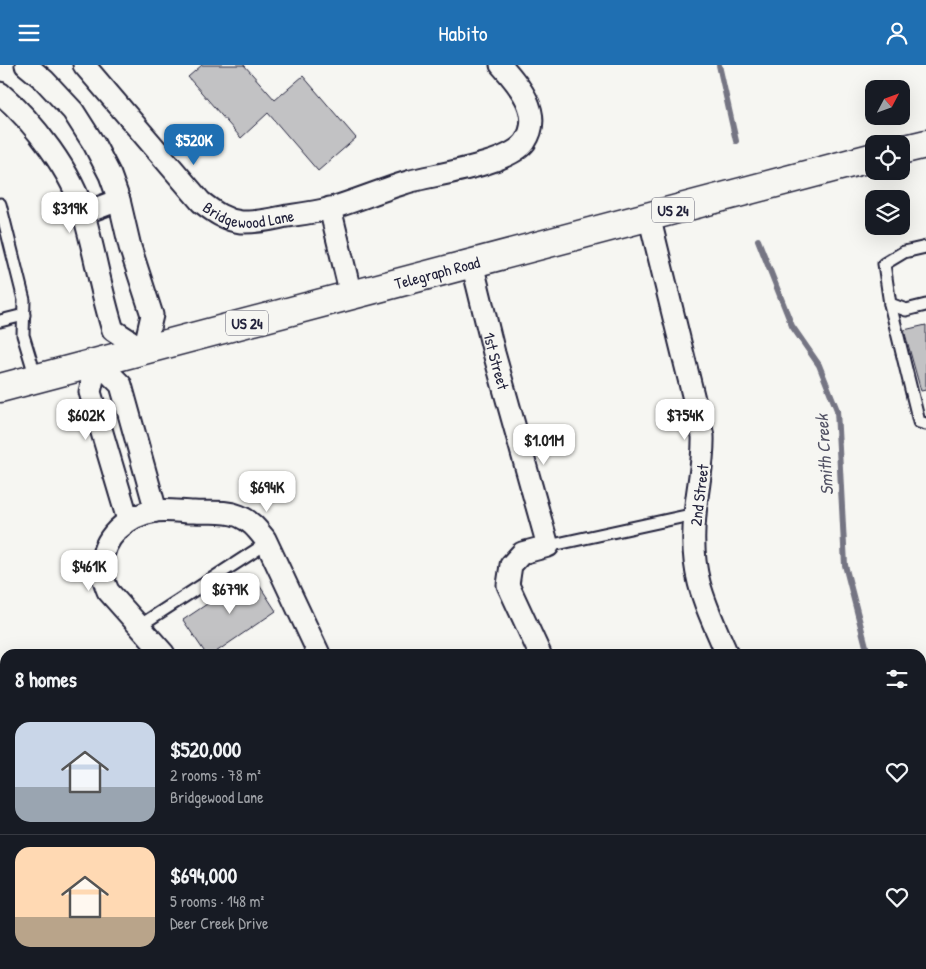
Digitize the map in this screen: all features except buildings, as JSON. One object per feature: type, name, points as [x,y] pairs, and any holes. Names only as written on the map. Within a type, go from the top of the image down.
[{"type":"main road","points":[[910,148],[926,144]]},
{"type":"main road","name":"Telegraph Road","points":[[0,388],[865,159]]},
{"type":"street","points":[[0,93],[30,125],[57,159],[73,185],[84,213],[113,330],[144,351],[152,315],[130,247],[119,200],[110,175],[74,111],[44,80],[26,65]]},
{"type":"street","name":"Bridgewood Lane","points":[[84,65],[201,202],[224,218],[242,222],[259,222],[330,208],[410,182],[493,161],[514,152],[524,143],[531,130],[532,117],[525,95],[502,65]]},
{"type":"street","points":[[84,213],[119,200]]},
{"type":"street","points":[[330,208],[351,295]]},
{"type":"street","name":"2nd Street","points":[[649,216],[703,435],[704,453],[695,514],[694,562],[703,599],[725,649]]},
{"type":"street","name":"1st Street","points":[[472,263],[494,353],[548,546]]},
{"type":"street","points":[[98,361],[121,385],[156,511]]},
{"type":"street","points":[[98,361],[90,392],[128,520]]},
{"type":"street","points":[[160,649],[108,591],[103,578],[102,568],[103,554],[111,537],[128,520],[156,511],[226,512],[238,515],[248,521],[257,529],[266,543],[317,649]]},
{"type":"street","points":[[538,649],[508,585],[511,565],[522,553],[548,546]]},
{"type":"lane","points":[[0,204],[24,300],[23,335],[36,378]]},
{"type":"lane","points":[[926,247],[904,252],[884,263],[890,304],[918,422],[926,424]]},
{"type":"lane","points":[[890,304],[906,310],[926,305]]},
{"type":"lane","points":[[0,321],[24,315]]},
{"type":"lane","points":[[548,546],[695,514]]},
{"type":"lane","points":[[139,626],[266,543]]},
{"type":"waterway","name":"Smith Creek","points":[[719,65],[736,141]]},
{"type":"waterway","name":"Smith Creek","points":[[758,240],[792,326],[819,365],[837,410],[845,565],[867,649]]}]
